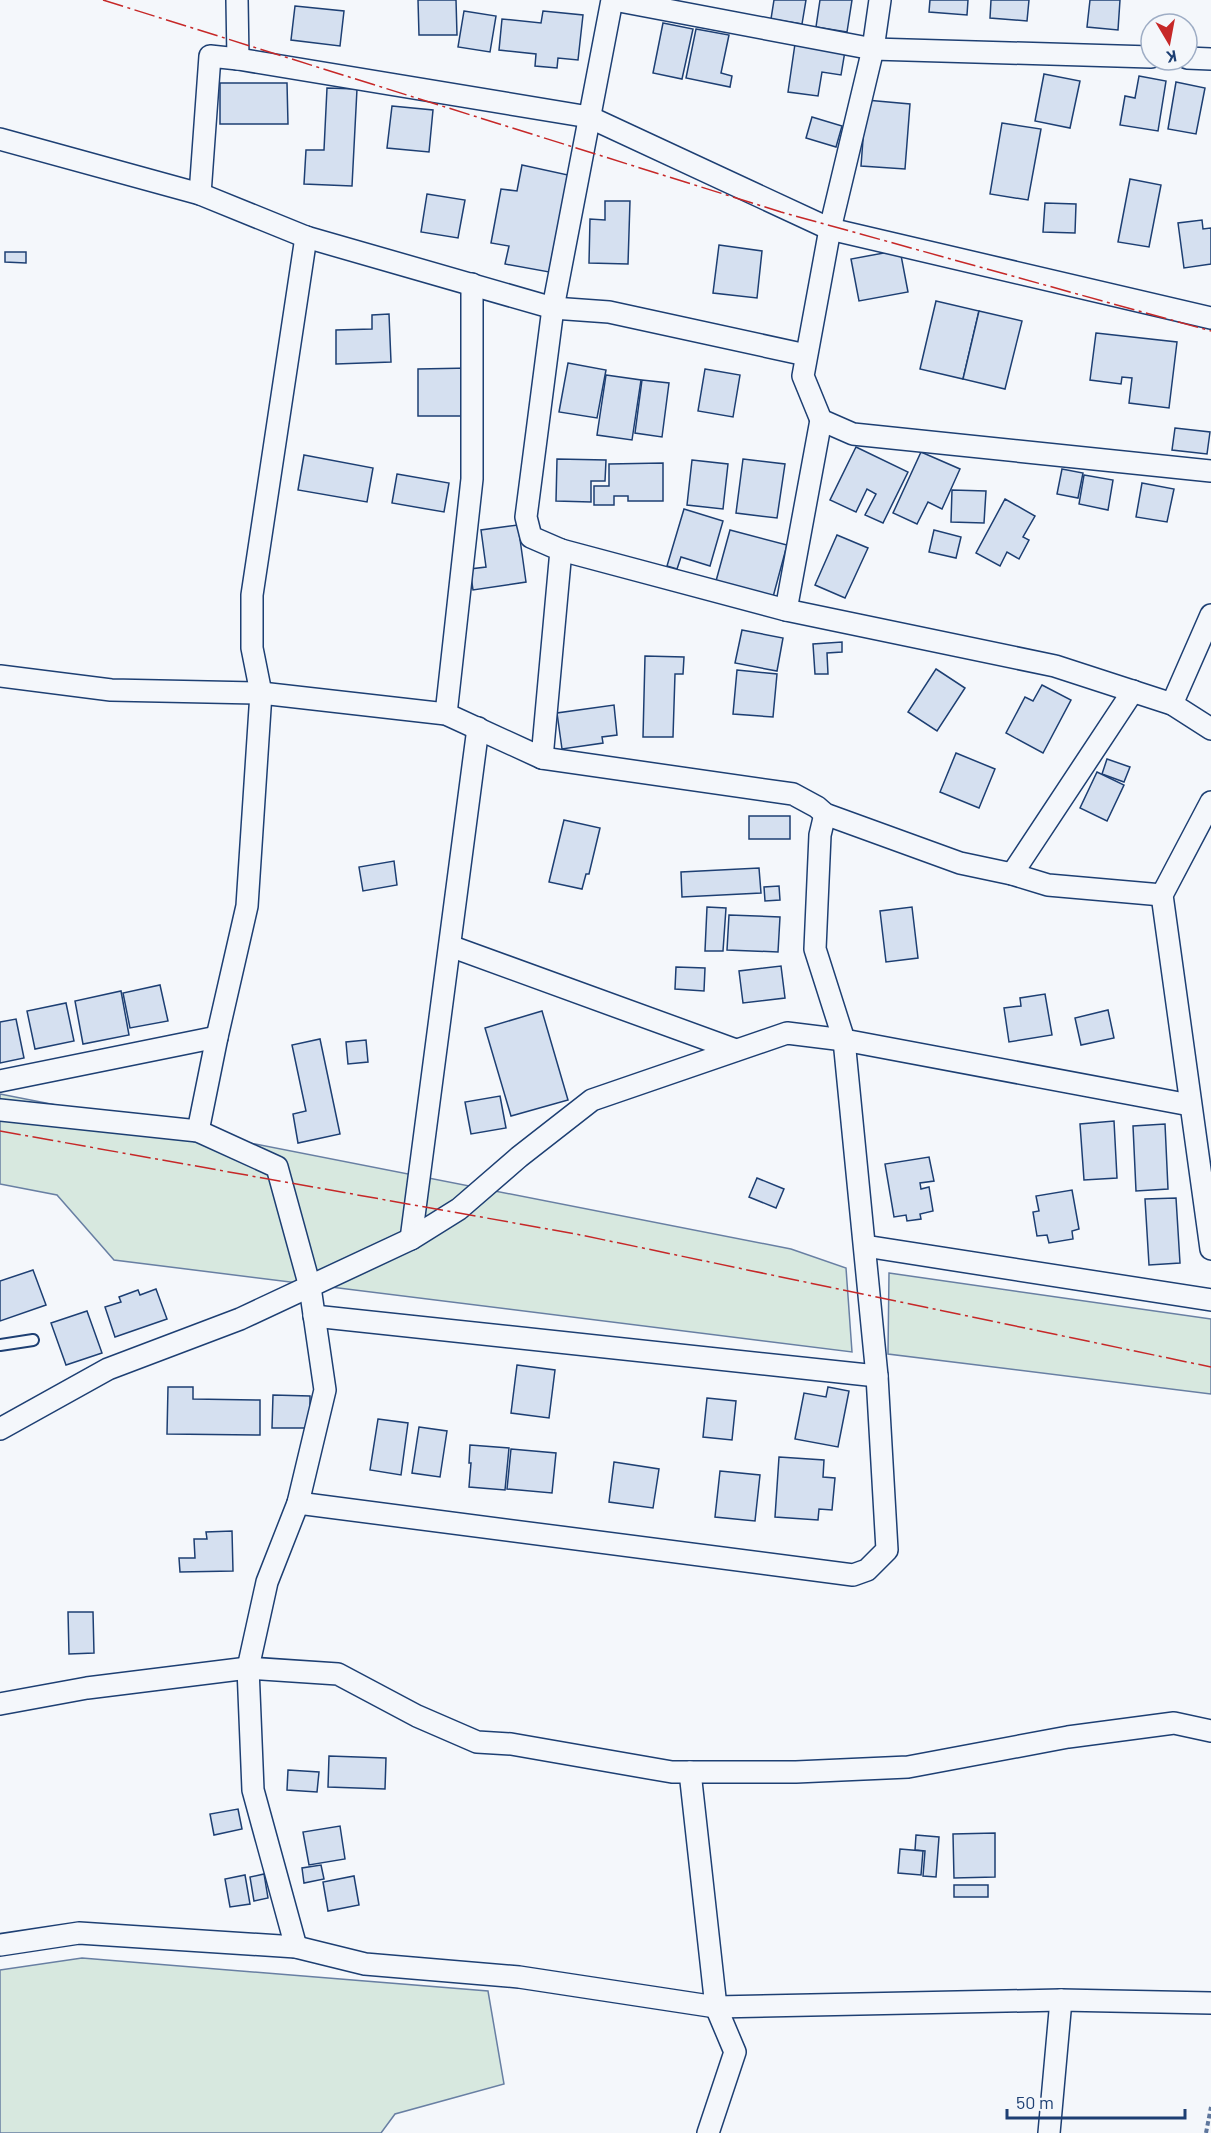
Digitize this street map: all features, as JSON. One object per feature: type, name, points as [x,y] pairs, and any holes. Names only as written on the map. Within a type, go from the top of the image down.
[{"type":"street","points":[[237,0],[238,59]]},
{"type":"street","points":[[1139,57],[873,49],[613,0],[553,309],[526,517],[531,537],[561,550],[786,610],[1054,666],[1172,704],[1211,729]]},
{"type":"street","points":[[786,610],[821,420],[803,376],[806,355],[830,229],[873,49],[880,0]]},
{"type":"street","points":[[200,194],[210,56],[238,59],[590,117],[830,229],[1211,318]]},
{"type":"street","points":[[0,140],[200,194],[306,237],[553,309],[609,312],[806,355]]},
{"type":"street","points":[[198,1131],[247,906],[261,693],[252,648],[252,595],[306,237]]},
{"type":"street","points":[[446,714],[472,479],[472,284]]},
{"type":"street","points":[[821,420],[853,434],[1211,471]]},
{"type":"street","points":[[542,758],[561,550]]},
{"type":"street","points":[[1172,704],[1211,615]]},
{"type":"street","points":[[0,676],[111,690],[261,693],[446,714],[542,758],[793,794],[818,807],[825,814],[960,863],[1012,873],[1048,885],[1162,896]]},
{"type":"street","points":[[1012,873],[1133,691]]},
{"type":"street","points":[[411,1239],[478,728]]},
{"type":"street","points":[[1211,802],[1162,896],[1211,1249]]},
{"type":"street","points":[[298,1503],[853,1575],[867,1570],[887,1550],[877,1376],[844,1040],[815,949],[820,835],[825,814]]},
{"type":"street","points":[[450,946],[736,1050]]},
{"type":"street","points":[[0,1429],[108,1369],[240,1318],[411,1239],[459,1209],[592,1100],[787,1033],[844,1040],[1190,1105]]},
{"type":"street","points":[[0,1081],[217,1037]]},
{"type":"street","points":[[0,1110],[198,1131],[277,1167],[310,1287],[325,1390],[298,1503],[267,1582],[248,1668],[253,1790],[296,1947]]},
{"type":"street","points":[[865,1246],[1211,1300]]},
{"type":"street","points":[[314,1316],[877,1376]]},
{"type":"street","points":[[0,1704],[87,1688],[248,1668],[338,1674],[417,1716],[477,1742],[512,1744],[672,1772],[796,1772],[908,1767],[1068,1737],[1174,1723],[1211,1731]]},
{"type":"street","points":[[690,1772],[716,2007],[735,2052],[708,2133]]},
{"type":"street","points":[[0,1945],[79,1933],[296,1947],[365,1964],[519,1977],[716,2007],[1061,2000],[1211,2003]]},
{"type":"street","points":[[1049,2133],[1061,2000]]},
{"type":"lane","points":[[0,1346],[33,1340]]},
{"type":"path","points":[[1206,2133],[1211,2107]]},
{"type":"shaded area","points":[[0,1094],[791,1249],[846,1268],[852,1352],[114,1260],[57,1195],[0,1184]]},
{"type":"shaded area","points":[[889,1273],[1211,1319],[1211,1394],[888,1354]]},
{"type":"shaded area","points":[[82,1958],[488,1991],[504,2084],[395,2114],[381,2133],[0,2133],[0,1970]]},
{"type":"building","points":[[418,0],[456,0],[457,35],[419,35]]},
{"type":"building","points":[[774,0],[806,0],[802,24],[771,19]]},
{"type":"building","points":[[820,0],[852,0],[847,32],[816,27]]},
{"type":"building","points":[[930,0],[968,0],[967,15],[929,12]]},
{"type":"building","points":[[991,0],[1029,0],[1027,21],[990,18]]},
{"type":"building","points":[[1090,0],[1120,0],[1118,30],[1087,27]]},
{"type":"building","points":[[295,6],[344,11],[340,46],[291,40]]},
{"type":"building","points":[[464,11],[496,16],[490,52],[458,47]]},
{"type":"building","points":[[543,11],[583,15],[578,60],[558,58],[557,68],[535,66],[536,54],[499,50],[502,19],[541,23]]},
{"type":"building","points":[[663,23],[693,29],[682,79],[653,73]]},
{"type":"building","points":[[696,29],[729,35],[721,73],[732,76],[730,87],[686,78]]},
{"type":"building","points":[[796,37],[846,45],[841,75],[822,72],[818,96],[788,92]]},
{"type":"building","points":[[1044,74],[1080,81],[1070,128],[1035,121]]},
{"type":"building","points":[[1139,76],[1166,81],[1158,131],[1120,125],[1125,96],[1135,98]]},
{"type":"building","points":[[1176,82],[1205,88],[1196,134],[1168,129]]},
{"type":"building","points":[[220,83],[287,83],[288,124],[220,124]]},
{"type":"building","points":[[327,88],[357,89],[352,186],[304,184],[306,150],[324,150]]},
{"type":"building","points":[[866,100],[910,104],[905,169],[861,166]]},
{"type":"building","points":[[392,106],[433,110],[429,152],[387,148]]},
{"type":"building","points":[[812,117],[842,126],[836,147],[806,138]]},
{"type":"building","points":[[1002,123],[1041,129],[1028,200],[990,194]]},
{"type":"building","points":[[522,165],[568,175],[549,272],[505,264],[509,246],[491,243],[501,189],[517,191]]},
{"type":"building","points":[[1130,179],[1161,185],[1149,247],[1118,242]]},
{"type":"building","points":[[427,194],[465,200],[458,238],[421,232]]},
{"type":"building","points":[[605,201],[630,201],[628,264],[589,263],[590,219],[605,220]]},
{"type":"building","points":[[1045,203],[1076,204],[1075,233],[1043,232]]},
{"type":"building","points":[[1202,220],[1203,229],[1211,228],[1211,264],[1184,268],[1178,223]]},
{"type":"building","points":[[719,245],[762,251],[757,298],[713,293]]},
{"type":"building","points":[[900,250],[908,292],[859,301],[851,259]]},
{"type":"building","points":[[5,252],[26,252],[26,263],[5,262]]},
{"type":"building","points":[[936,301],[979,311],[963,379],[920,369]]},
{"type":"building","points":[[979,311],[1022,321],[1005,389],[963,379]]},
{"type":"building","points":[[389,314],[391,362],[336,364],[336,330],[372,329],[372,315]]},
{"type":"building","points":[[1096,333],[1177,342],[1169,408],[1129,403],[1132,378],[1122,377],[1121,384],[1090,380]]},
{"type":"building","points":[[568,363],[606,370],[597,418],[559,412]]},
{"type":"building","points":[[470,368],[470,416],[418,416],[418,369]]},
{"type":"building","points":[[705,369],[740,375],[733,417],[698,411]]},
{"type":"building","points":[[606,375],[641,380],[632,440],[597,435]]},
{"type":"building","points":[[642,380],[669,383],[662,437],[635,433]]},
{"type":"building","points":[[1175,428],[1210,432],[1207,454],[1172,450]]},
{"type":"building","points":[[856,447],[908,472],[883,523],[865,515],[876,494],[867,489],[856,512],[830,500]]},
{"type":"building","points":[[921,452],[960,469],[942,509],[928,502],[917,524],[893,513]]},
{"type":"building","points":[[304,455],[373,468],[367,502],[298,490]]},
{"type":"building","points":[[557,459],[606,460],[605,481],[591,481],[591,502],[556,501]]},
{"type":"building","points":[[743,459],[785,464],[777,518],[736,513]]},
{"type":"building","points":[[692,460],[728,464],[723,509],[687,505]]},
{"type":"building","points":[[663,463],[663,501],[628,501],[628,496],[614,496],[614,505],[594,505],[594,486],[609,486],[609,464]]},
{"type":"building","points":[[1062,469],[1083,473],[1078,498],[1057,494]]},
{"type":"building","points":[[397,474],[449,483],[444,512],[392,503]]},
{"type":"building","points":[[1084,475],[1113,480],[1108,510],[1079,504]]},
{"type":"building","points":[[1142,483],[1174,489],[1167,522],[1136,517]]},
{"type":"building","points":[[952,490],[986,491],[984,523],[951,522]]},
{"type":"building","points":[[1005,499],[1035,516],[1023,537],[1029,540],[1019,559],[1007,552],[1000,566],[976,553]]},
{"type":"building","points":[[684,509],[723,521],[710,566],[681,557],[677,569],[667,566]]},
{"type":"building","points":[[518,525],[526,582],[473,590],[470,569],[486,567],[481,530]]},
{"type":"building","points":[[730,530],[787,545],[773,597],[716,581]]},
{"type":"building","points":[[934,530],[961,537],[956,558],[929,552]]},
{"type":"building","points":[[837,535],[868,548],[845,598],[815,585]]},
{"type":"building","points":[[742,630],[783,638],[777,671],[735,663]]},
{"type":"building","points":[[842,642],[842,652],[827,653],[828,674],[815,674],[813,644]]},
{"type":"building","points":[[645,656],[684,657],[683,674],[675,674],[673,737],[643,737]]},
{"type":"building","points":[[936,669],[965,688],[937,731],[908,712]]},
{"type":"building","points":[[737,670],[777,674],[773,717],[733,714]]},
{"type":"building","points":[[1042,685],[1071,700],[1043,753],[1006,733],[1025,697],[1033,701]]},
{"type":"building","points":[[614,705],[617,735],[602,737],[603,743],[562,749],[557,713]]},
{"type":"building","points":[[956,753],[995,769],[979,808],[940,792]]},
{"type":"building","points":[[1107,759],[1130,767],[1124,782],[1102,774]]},
{"type":"building","points":[[1097,772],[1124,785],[1107,821],[1080,808]]},
{"type":"building","points":[[749,816],[790,816],[790,839],[749,839]]},
{"type":"building","points":[[564,820],[600,828],[589,874],[586,874],[582,889],[549,882]]},
{"type":"building","points":[[394,861],[397,885],[363,891],[359,867]]},
{"type":"building","points":[[759,868],[761,893],[682,897],[681,872]]},
{"type":"building","points":[[779,886],[780,900],[765,901],[764,887]]},
{"type":"building","points":[[707,907],[726,908],[723,951],[705,951]]},
{"type":"building","points":[[912,907],[918,958],[886,962],[880,911]]},
{"type":"building","points":[[729,915],[780,917],[778,952],[727,950]]},
{"type":"building","points":[[781,966],[785,998],[743,1003],[739,971]]},
{"type":"building","points":[[676,967],[705,968],[704,991],[675,989]]},
{"type":"building","points":[[160,985],[168,1021],[130,1028],[123,993]]},
{"type":"building","points":[[121,991],[129,1035],[83,1044],[75,1001]]},
{"type":"building","points":[[1045,994],[1052,1035],[1009,1042],[1004,1008],[1021,1006],[1020,998]]},
{"type":"building","points":[[66,1003],[74,1041],[35,1049],[27,1011]]},
{"type":"building","points":[[1108,1010],[1114,1038],[1081,1045],[1075,1018]]},
{"type":"building","points":[[542,1011],[568,1100],[511,1116],[485,1028]]},
{"type":"building","points":[[16,1019],[24,1058],[0,1063],[0,1022]]},
{"type":"building","points":[[320,1039],[340,1134],[298,1143],[293,1114],[306,1111],[292,1045]]},
{"type":"building","points":[[366,1040],[368,1062],[348,1064],[346,1042]]},
{"type":"building","points":[[500,1096],[506,1128],[471,1134],[465,1102]]},
{"type":"building","points":[[1114,1121],[1117,1178],[1084,1180],[1080,1124]]},
{"type":"building","points":[[1165,1124],[1168,1189],[1136,1191],[1133,1126]]},
{"type":"building","points":[[929,1157],[934,1181],[920,1183],[921,1189],[929,1187],[933,1211],[920,1214],[921,1219],[907,1221],[906,1215],[894,1217],[885,1164]]},
{"type":"building","points":[[757,1178],[784,1189],[776,1208],[749,1197]]},
{"type":"building","points":[[1072,1190],[1079,1229],[1072,1231],[1073,1239],[1049,1243],[1047,1235],[1037,1236],[1033,1212],[1039,1211],[1036,1196]]},
{"type":"building","points":[[1176,1198],[1180,1263],[1149,1265],[1145,1199]]},
{"type":"building","points":[[33,1270],[46,1305],[0,1321],[0,1281]]},
{"type":"building","points":[[156,1289],[167,1319],[115,1337],[105,1307],[121,1302],[119,1297],[138,1290],[140,1295]]},
{"type":"building","points":[[87,1311],[102,1353],[66,1365],[51,1323]]},
{"type":"building","points":[[517,1365],[555,1370],[549,1418],[511,1413]]},
{"type":"building","points":[[168,1387],[193,1387],[193,1399],[260,1400],[260,1435],[167,1434]]},
{"type":"building","points":[[828,1387],[849,1391],[838,1447],[795,1439],[804,1393],[826,1397]]},
{"type":"building","points":[[273,1395],[310,1396],[310,1428],[272,1428]]},
{"type":"building","points":[[707,1398],[736,1401],[732,1440],[703,1437]]},
{"type":"building","points":[[378,1419],[408,1423],[401,1475],[370,1470]]},
{"type":"building","points":[[419,1427],[447,1431],[440,1477],[412,1473]]},
{"type":"building","points":[[470,1445],[509,1448],[505,1490],[469,1487]]},
{"type":"building","points":[[511,1449],[556,1453],[552,1493],[507,1489]]},
{"type":"building","points":[[779,1457],[824,1460],[823,1477],[835,1478],[832,1510],[819,1509],[818,1520],[775,1517]]},
{"type":"building","points":[[614,1462],[659,1469],[653,1508],[609,1502]]},
{"type":"building","points":[[720,1471],[760,1475],[755,1521],[715,1517]]},
{"type":"building","points":[[232,1531],[233,1571],[180,1572],[179,1558],[195,1558],[194,1539],[207,1539],[206,1532]]},
{"type":"building","points":[[68,1612],[93,1612],[94,1653],[69,1654]]},
{"type":"building","points":[[329,1756],[386,1758],[385,1789],[328,1787]]},
{"type":"building","points":[[288,1770],[319,1772],[317,1792],[287,1790]]},
{"type":"building","points":[[238,1809],[242,1829],[214,1835],[210,1814]]},
{"type":"building","points":[[340,1826],[345,1859],[309,1865],[303,1832]]},
{"type":"building","points":[[995,1833],[995,1877],[954,1878],[953,1834]]},
{"type":"building","points":[[916,1835],[939,1837],[936,1877],[923,1876],[925,1851],[915,1850]]},
{"type":"building","points":[[900,1849],[923,1851],[921,1875],[898,1873]]},
{"type":"building","points":[[321,1865],[324,1879],[304,1883],[302,1868]]},
{"type":"building","points":[[264,1874],[268,1898],[254,1901],[250,1877]]},
{"type":"building","points":[[245,1875],[250,1904],[230,1907],[225,1879]]},
{"type":"building","points":[[354,1876],[359,1905],[328,1911],[323,1882]]},
{"type":"building","points":[[954,1885],[988,1885],[988,1897],[954,1897]]},
{"type":"power","points":[[103,0],[781,212],[1211,331]]},
{"type":"power","points":[[0,1131],[576,1234],[1211,1367]]}]
